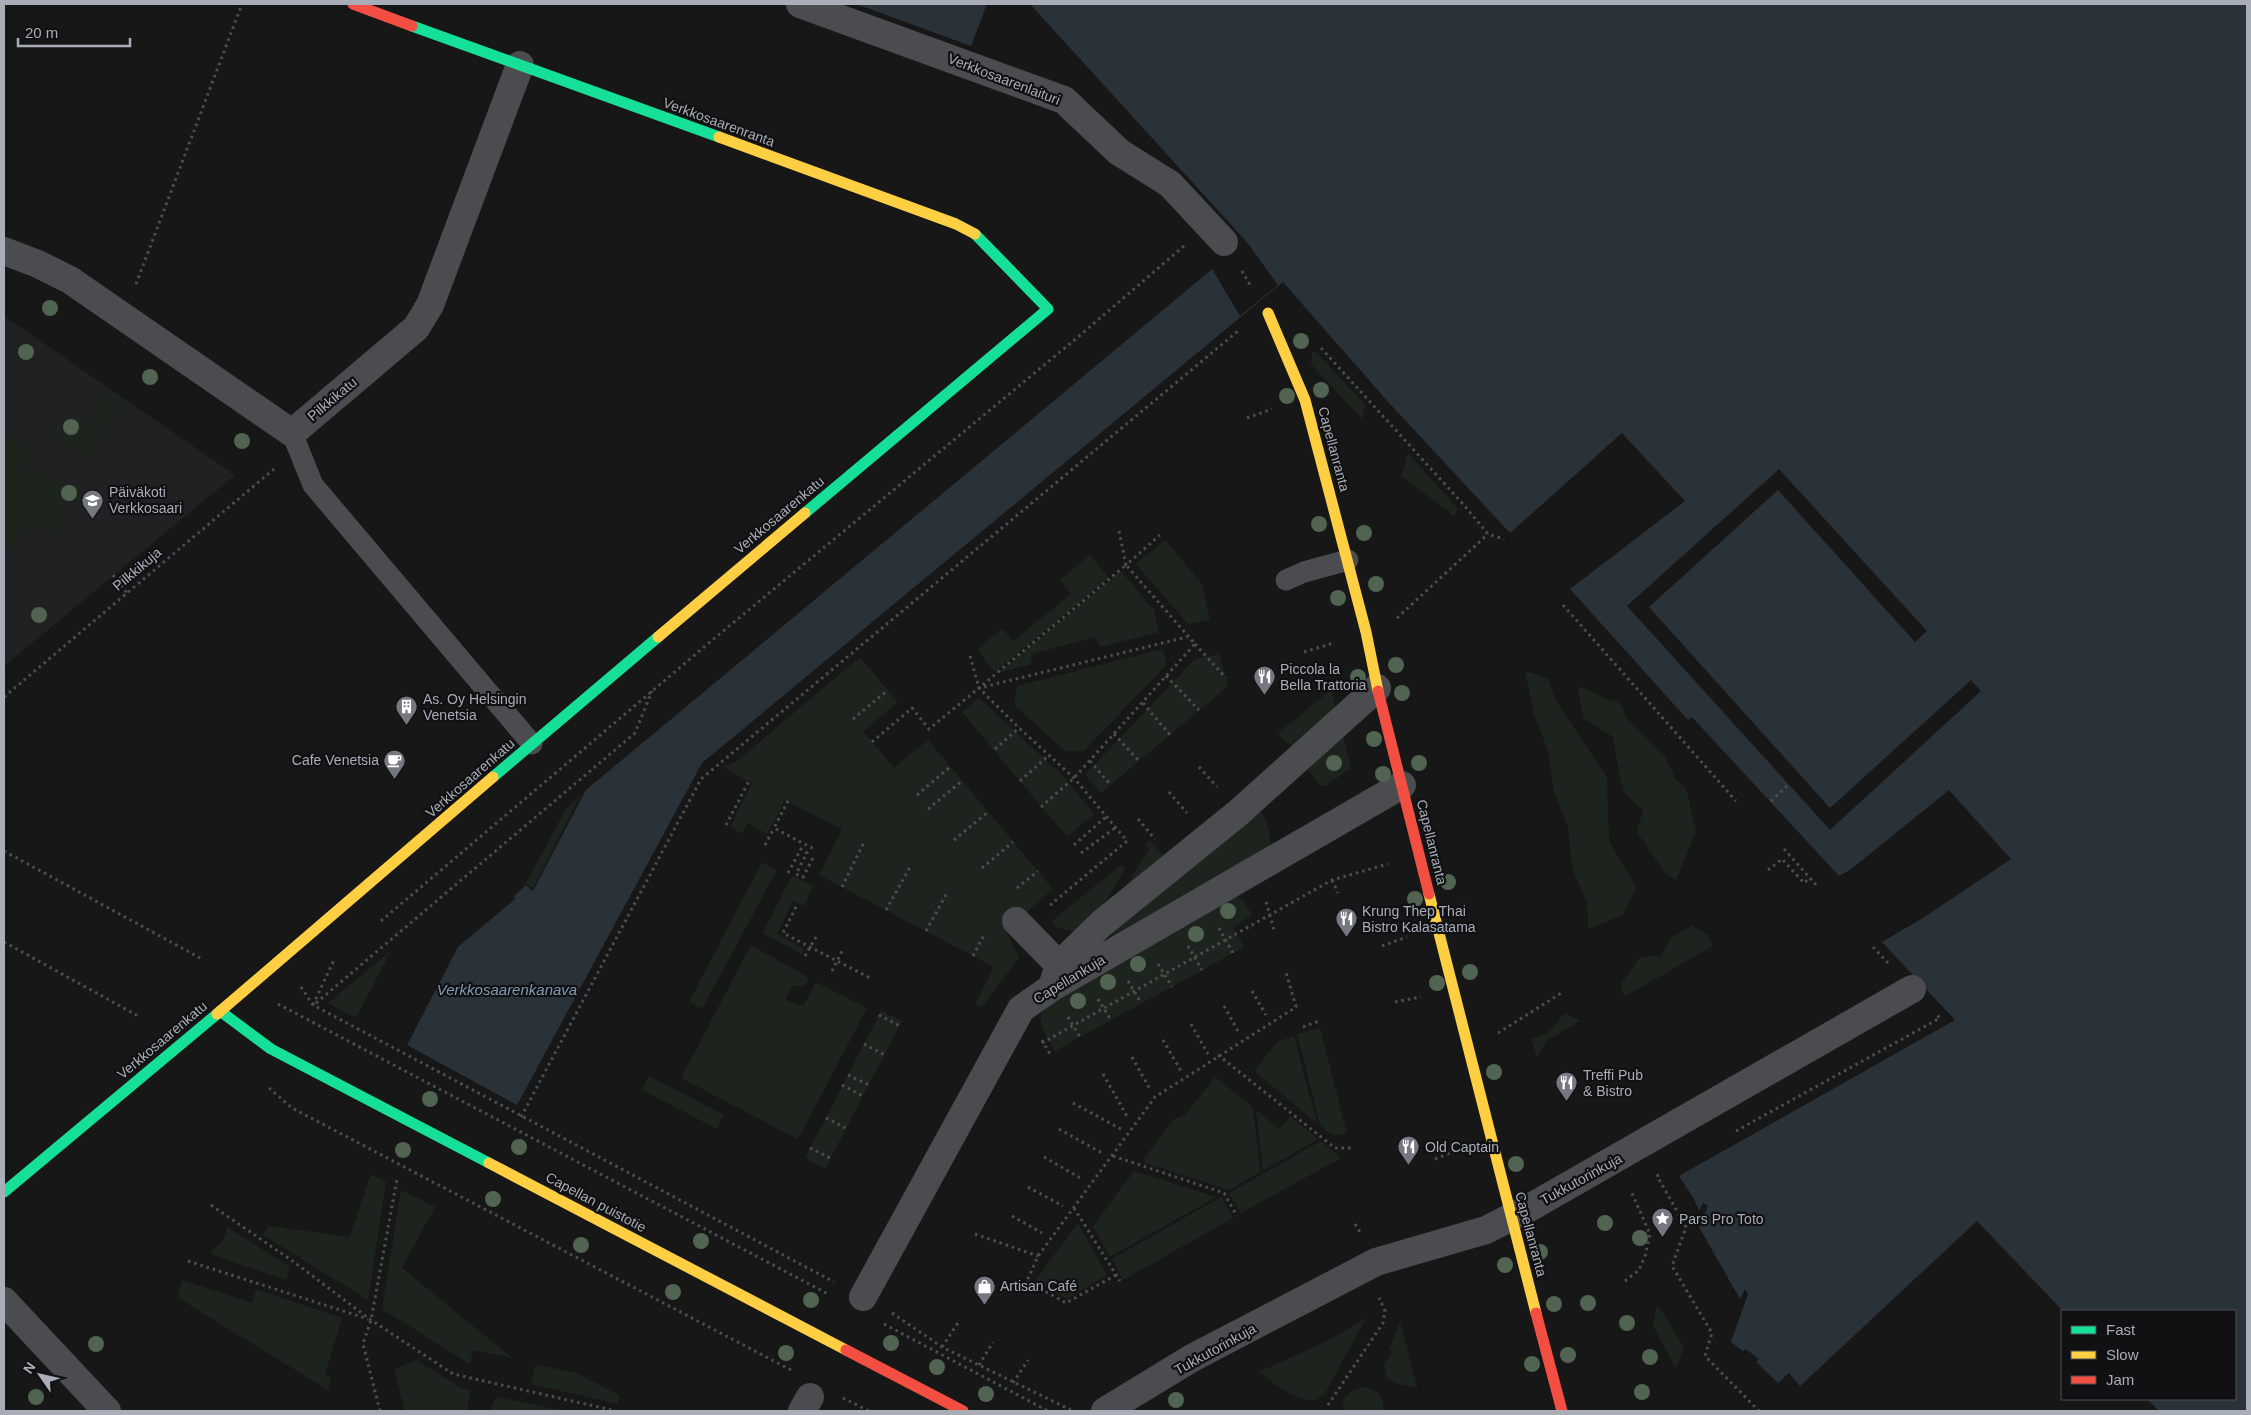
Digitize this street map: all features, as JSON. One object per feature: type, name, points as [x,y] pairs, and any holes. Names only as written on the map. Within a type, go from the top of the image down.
[{"type":"street","name":"Verkkosaarenranta","points":[[352,4],[956,224],[979,236],[1048,309]]},
{"type":"street","name":"Verkkosaarenlaituri","points":[[800,4],[1064,100],[1119,152],[1170,184],[1216,233]]},
{"type":"street","name":"Pilkkikatu","points":[[292,432],[416,328],[430,305],[520,65]]},
{"type":"street","points":[[4,252],[38,264],[70,280],[292,432]]},
{"type":"street","name":"Verkkosaarenkatu","points":[[4,1192],[220,1012],[532,744],[1048,309]]},
{"type":"street","name":"Capellanranta","points":[[1271,318],[1306,400],[1366,632],[1377,688],[1562,1411]]},
{"type":"street","points":[[1020,924],[1055,977],[1102,924],[1238,812],[1377,688]]},
{"type":"street","name":"Capellankuja","points":[[851,1298],[1020,1009],[1055,977],[1402,785]]},
{"type":"street","name":"Tukkutorinkuja","points":[[1105,1411],[1192,1358],[1376,1262],[1486,1230],[1564,1190],[1912,989]]},
{"type":"street","name":"Capellan puistotie","points":[[220,1012],[270,1049],[963,1411]]},
{"type":"street","points":[[4,1301],[107,1411]]},
{"type":"lane","points":[[286,459],[292,432]]},
{"type":"lane","points":[[292,432],[313,485],[532,744]]},
{"type":"lane","points":[[1286,580],[1304,572],[1348,560]]},
{"type":"path","points":[[124,317],[242,4]]},
{"type":"path","points":[[379,922],[652,690],[1078,337],[1216,233],[1271,318],[1239,330],[701,779],[522,1117]]},
{"type":"path","points":[[1317,343],[1488,534],[1504,538]]},
{"type":"path","name":"Pilkkikuja","points":[[4,698],[286,459]]},
{"type":"path","points":[[1119,531],[1126,565],[1187,637],[1226,678]]},
{"type":"path","points":[[872,742],[912,708],[929,729],[1126,565],[1160,534]]},
{"type":"path","points":[[1393,622],[1488,534]]},
{"type":"path","points":[[113,575],[127,593]]},
{"type":"path","points":[[1563,605],[1736,801]]},
{"type":"path","points":[[979,688],[1187,637]]},
{"type":"path","points":[[1042,807],[1090,761],[1195,644]]},
{"type":"path","points":[[970,656],[979,688],[1018,728],[1074,778],[1127,842],[1020,924]]},
{"type":"path","points":[[1166,676],[1199,710]]},
{"type":"path","points":[[313,1005],[635,733],[652,690]]},
{"type":"path","points":[[853,720],[888,690]]},
{"type":"path","points":[[1143,703],[1170,735]]},
{"type":"path","points":[[995,749],[1018,728]]},
{"type":"path","points":[[1114,734],[1139,761]]},
{"type":"path","points":[[1020,781],[1049,755]]},
{"type":"path","points":[[1090,761],[1111,785]]},
{"type":"path","points":[[917,795],[950,767]]},
{"type":"path","points":[[726,825],[749,781]]},
{"type":"path","points":[[928,809],[962,781]]},
{"type":"path","points":[[1771,801],[1789,784]]},
{"type":"path","points":[[764,846],[788,801]]},
{"type":"path","points":[[954,840],[988,812]]},
{"type":"path","points":[[1074,845],[1107,816]]},
{"type":"path","points":[[774,828],[814,849]]},
{"type":"path","points":[[1081,854],[1115,828]]},
{"type":"path","points":[[842,887],[864,842]]},
{"type":"path","points":[[982,868],[1013,842]]},
{"type":"path","points":[[788,873],[801,849],[807,853],[796,874],[803,877],[814,856]]},
{"type":"path","points":[[1784,849],[1818,887]]},
{"type":"path","points":[[4,851],[202,959]]},
{"type":"path","points":[[1768,870],[1782,859],[1804,883],[1810,878]]},
{"type":"path","points":[[1035,1047],[1193,956],[1332,880],[1391,863]]},
{"type":"path","points":[[886,910],[910,867]]},
{"type":"path","points":[[1011,893],[1038,871]]},
{"type":"path","points":[[1332,880],[1338,894]]},
{"type":"path","points":[[926,931],[948,891]]},
{"type":"path","points":[[796,908],[783,933],[868,977],[866,981]]},
{"type":"path","points":[[1378,932],[1406,922]]},
{"type":"path","points":[[973,956],[987,930]]},
{"type":"path","points":[[1382,946],[1410,936]]},
{"type":"path","points":[[805,956],[816,937]]},
{"type":"path","points":[[4,942],[140,1017]]},
{"type":"path","points":[[832,970],[842,951]]},
{"type":"path","points":[[313,1005],[333,961],[337,958]]},
{"type":"path","points":[[281,960],[313,1005],[522,1117],[851,1298]]},
{"type":"path","points":[[1024,1288],[1038,1256],[1155,1097],[1218,1055],[1296,1007],[1286,972]]},
{"type":"path","points":[[1252,991],[1266,1015]]},
{"type":"path","points":[[1507,1026],[1563,992]]},
{"type":"path","points":[[1396,1002],[1426,996]]},
{"type":"path","points":[[275,1002],[851,1298],[880,1306],[942,1347],[1074,1411]]},
{"type":"path","points":[[1224,1006],[1239,1033]]},
{"type":"path","points":[[879,1015],[900,1026]]},
{"type":"path","points":[[1302,1027],[1319,1021]]},
{"type":"path","points":[[1191,1024],[1208,1054]]},
{"type":"path","points":[[1734,1133],[1925,1026]]},
{"type":"path","points":[[1163,1040],[1181,1071]]},
{"type":"path","points":[[864,1044],[885,1055]]},
{"type":"path","points":[[1218,1055],[1335,1148],[1351,1148]]},
{"type":"path","points":[[1132,1057],[1151,1091]]},
{"type":"path","points":[[1103,1074],[1128,1118]]},
{"type":"path","points":[[848,1075],[869,1085]]},
{"type":"path","points":[[266,1084],[292,1108],[812,1394],[869,1411]]},
{"type":"path","points":[[842,1086],[863,1096]]},
{"type":"path","points":[[1073,1103],[1121,1129]]},
{"type":"path","points":[[826,1118],[846,1128]]},
{"type":"path","points":[[1059,1129],[1102,1153]]},
{"type":"path","points":[[810,1148],[830,1158]]},
{"type":"path","points":[[1435,1159],[1462,1148]]},
{"type":"path","points":[[1113,1156],[1224,1193],[1237,1216]]},
{"type":"path","points":[[1044,1157],[1082,1179]]},
{"type":"path","points":[[1665,1171],[1657,1176],[1686,1227],[1672,1266],[1712,1333],[1705,1356],[1759,1411]]},
{"type":"path","points":[[380,1411],[363,1344],[371,1320],[397,1179]]},
{"type":"path","points":[[1028,1187],[1063,1206]]},
{"type":"path","points":[[1625,1281],[1639,1270],[1645,1256],[1650,1234],[1631,1191],[1636,1188]]},
{"type":"path","points":[[211,1205],[294,1262],[371,1320],[453,1374],[616,1411]]},
{"type":"path","points":[[1074,1208],[1120,1281]]},
{"type":"path","points":[[1012,1216],[1042,1233]]},
{"type":"path","points":[[975,1234],[1038,1256]]},
{"type":"path","points":[[188,1261],[371,1320]]},
{"type":"path","points":[[1027,1280],[1066,1304],[1116,1275]]},
{"type":"path","points":[[1328,1405],[1383,1323],[1385,1311],[1379,1297],[1371,1302]]},
{"type":"path","points":[[883,1323],[1048,1411]]},
{"type":"path","points":[[942,1347],[958,1323]]},
{"type":"path","points":[[979,1365],[993,1342]]},
{"type":"path","points":[[1013,1383],[1028,1360]]},
{"type":"shaded area","name":"Päiväkoti Verkkosaari","points":[[4,316],[235,475],[4,666]]},
{"type":"shaded area","points":[[1315,351],[1365,405],[1362,419],[1311,364],[1312,352]]},
{"type":"shaded area","points":[[110,390],[129,403],[87,459],[50,430],[62,416],[79,426]]},
{"type":"shaded area","points":[[4,435],[37,448],[28,467],[87,495],[80,508],[66,500],[60,510],[72,517],[61,536],[44,526],[24,530],[12,552],[4,547]]},
{"type":"shaded area","points":[[1408,453],[1458,509],[1454,516],[1401,476]]},
{"type":"shaded area","points":[[1165,540],[1202,584],[1210,620],[1188,624],[1136,564]]},
{"type":"shaded area","points":[[1090,555],[1109,578],[995,672],[977,650],[1002,628],[1013,641],[1071,594],[1060,580]]},
{"type":"shaded area","points":[[1121,571],[1154,610],[1159,632],[1100,647],[1096,637],[1031,654],[1032,664],[998,673]]},
{"type":"shaded area","points":[[1163,649],[1167,664],[1084,751],[1065,751],[1014,705],[1017,686]]},
{"type":"shaded area","points":[[1219,654],[1228,686],[1101,793],[1085,775],[1195,659]]},
{"type":"shaded area","points":[[860,657],[898,702],[863,731],[894,768],[928,740],[1053,889],[1006,930],[1019,958],[982,1007],[975,1004],[994,967],[819,875],[842,829],[785,800],[767,834],[748,823],[742,834],[730,827],[752,783],[723,767],[737,761]]},
{"type":"shaded area","points":[[1525,671],[1548,678],[1555,699],[1607,777],[1609,841],[1636,887],[1623,915],[1588,929],[1587,903],[1572,867],[1568,827],[1554,791],[1548,751],[1534,714]]},
{"type":"shaded area","points":[[1583,687],[1612,702],[1614,699],[1622,706],[1627,720],[1665,756],[1676,780],[1686,788],[1696,832],[1676,880],[1665,873],[1637,832],[1643,810],[1624,793],[1613,737],[1583,718],[1578,688]]},
{"type":"shaded area","points":[[1331,690],[1338,714],[1294,746],[1286,742],[1278,733]]},
{"type":"shaded area","points":[[979,698],[1065,778],[1094,814],[1067,837],[962,712]]},
{"type":"shaded area","points":[[1342,731],[1351,768],[1325,786],[1321,786],[1307,768]]},
{"type":"shaded area","points":[[580,796],[533,888],[526,883],[566,809]]},
{"type":"shaded area","points":[[1257,809],[1263,815],[1267,824],[1271,842],[1268,847],[1116,938],[1109,934]]},
{"type":"shaded area","points":[[1150,840],[1169,862],[1114,906],[1149,849],[1145,845]]},
{"type":"shaded area","points":[[762,862],[777,870],[702,1009],[689,1002]]},
{"type":"shaded area","points":[[1121,865],[1125,868],[1094,923],[1084,932],[1064,930],[1053,925],[1052,921]]},
{"type":"shaded area","points":[[792,875],[813,886],[804,906],[793,901],[777,934],[804,949],[801,954],[763,933]]},
{"type":"shaded area","points":[[1237,896],[1243,900],[1252,915],[1233,927],[1244,947],[1055,1051],[1042,1028],[1041,1022],[1043,1011],[1048,1005]]},
{"type":"shaded area","points":[[1692,926],[1708,935],[1713,946],[1624,997],[1621,984],[1640,957],[1661,956],[1671,938]]},
{"type":"shaded area","points":[[751,945],[809,978],[803,987],[793,985],[785,1000],[803,1006],[816,982],[867,1008],[798,1139],[681,1078]]},
{"type":"shaded area","points":[[391,951],[356,1018],[328,1003]]},
{"type":"shaded area","points":[[881,1011],[902,1021],[825,1169],[805,1158]]},
{"type":"shaded area","points":[[1565,1013],[1580,1021],[1546,1041],[1537,1058],[1531,1039],[1548,1033]]},
{"type":"shaded area","points":[[1320,1028],[1347,1133],[1334,1136],[1320,1125],[1297,1034]]},
{"type":"shaded area","points":[[1294,1036],[1317,1123],[1254,1071],[1277,1042]]},
{"type":"shaded area","points":[[649,1076],[724,1115],[717,1129],[642,1090]]},
{"type":"shaded area","points":[[1215,1077],[1253,1107],[1260,1172],[1229,1190],[1145,1163],[1144,1159],[1174,1119],[1185,1115]]},
{"type":"shaded area","points":[[1256,1110],[1279,1129],[1290,1116],[1318,1139],[1263,1171]]},
{"type":"shaded area","points":[[1321,1141],[1341,1158],[1241,1213],[1229,1193]]},
{"type":"shaded area","points":[[1134,1171],[1216,1197],[1110,1257],[1093,1226]]},
{"type":"shaded area","points":[[371,1174],[386,1182],[368,1300],[263,1235],[269,1226],[350,1237]]},
{"type":"shaded area","points":[[401,1190],[435,1207],[402,1268],[512,1358],[473,1350],[470,1364],[382,1309]]},
{"type":"shaded area","points":[[1221,1197],[1233,1218],[1123,1280],[1112,1259]]},
{"type":"shaded area","points":[[1078,1223],[1107,1275],[1067,1299],[1035,1281]]},
{"type":"shaded area","points":[[226,1226],[290,1267],[286,1280],[210,1254],[226,1236]]},
{"type":"shaded area","points":[[182,1280],[252,1303],[256,1289],[342,1318],[325,1374],[331,1378],[328,1390],[177,1297]]},
{"type":"shaded area","points":[[1657,1304],[1684,1347],[1676,1368],[1653,1326]]},
{"type":"shaded area","points":[[1366,1318],[1326,1392],[1316,1400],[1308,1400],[1293,1395],[1259,1372],[1325,1342]]},
{"type":"shaded area","points":[[1400,1321],[1417,1388],[1395,1383],[1387,1378],[1384,1366],[1392,1351],[1389,1350]]},
{"type":"shaded area","points":[[416,1360],[461,1388],[471,1390],[467,1411],[405,1411],[394,1369]]},
{"type":"shaded area","points":[[536,1364],[576,1373],[619,1395],[618,1404],[531,1384]]},
{"type":"shaded area","points":[[1363,1387],[1372,1389],[1379,1394],[1383,1401],[1383,1411],[1343,1411],[1343,1402],[1347,1395]]},
{"type":"shaded area","points":[[497,1397],[565,1411],[489,1411]]},
{"type":"water","points":[[856,4],[987,4],[971,46]]},
{"type":"water","name":"Verkkosaarenkanava","points":[[1030,4],[2247,4],[2247,1411],[2159,1411],[2148,1400],[2236,1400],[2236,1310],[2062,1310],[1977,1221],[1800,1386],[1789,1373],[1778,1383],[1756,1362],[1759,1359],[1746,1349],[1743,1351],[1731,1342],[1748,1294],[1745,1289],[1740,1299],[1699,1227],[1708,1206],[1703,1203],[1699,1211],[1694,1199],[1679,1176],[1955,1020],[1882,942],[1923,918],[2011,859],[1949,790],[1850,870],[1839,876],[1692,717],[1688,720],[1570,589],[1685,501],[1622,433],[1510,533],[1390,404],[1283,282],[702,763],[517,1105],[407,1045],[458,947],[515,899],[514,896],[526,885],[533,891],[586,790],[1246,241]]},
{"type":"pier","points":[[1246,241],[1278,285],[1240,316],[1212,269]]},
{"type":"pier","points":[[1779,469],[1927,631],[1915,642],[1778,490],[1649,607],[1830,808],[1971,680],[1981,691],[1830,830],[1627,606]]},
{"type":"traffic: fast","points":[[412,26],[719,137]]},
{"type":"traffic: fast","points":[[805,513],[1048,309],[975,234]]},
{"type":"traffic: fast","points":[[493,777],[658,637]]},
{"type":"traffic: fast","points":[[220,1011],[271,1049],[489,1163]]},
{"type":"traffic: fast","points":[[4,1192],[217,1014]]},
{"type":"traffic: slow","points":[[719,137],[956,224],[975,234]]},
{"type":"traffic: slow","points":[[1268,313],[1305,400],[1366,632],[1378,691]]},
{"type":"traffic: slow","points":[[658,637],[805,513]]},
{"type":"traffic: slow","points":[[217,1014],[493,777]]},
{"type":"traffic: slow","points":[[1429,894],[1536,1313]]},
{"type":"traffic: slow","points":[[489,1163],[846,1350]]},
{"type":"traffic: jam","points":[[353,4],[412,26]]},
{"type":"traffic: jam","points":[[1378,691],[1429,894]]},
{"type":"traffic: jam","points":[[1536,1313],[1562,1411]]},
{"type":"traffic: jam","points":[[846,1350],[963,1411]]},
{"type":"place","name":"Päiväkoti Verkkosaari","points":[[93,519]]},
{"type":"place","name":"Piccola la Bella Trattoria","points":[[1264,696]]},
{"type":"place","name":"As. Oy Helsingin Venetsia","points":[[407,726]]},
{"type":"place","name":"Cafe Venetsia","points":[[395,779]]},
{"type":"place","name":"Krung Thep Thai Bistro Kalasatama","points":[[1346,938]]},
{"type":"place","name":"Treffi Pub & Bistro","points":[[1567,1102]]},
{"type":"place","name":"Old Captain","points":[[1409,1166]]},
{"type":"place","name":"Pars Pro Toto","points":[[1663,1238]]},
{"type":"place","name":"Artisan Café","points":[[984,1305]]}]
